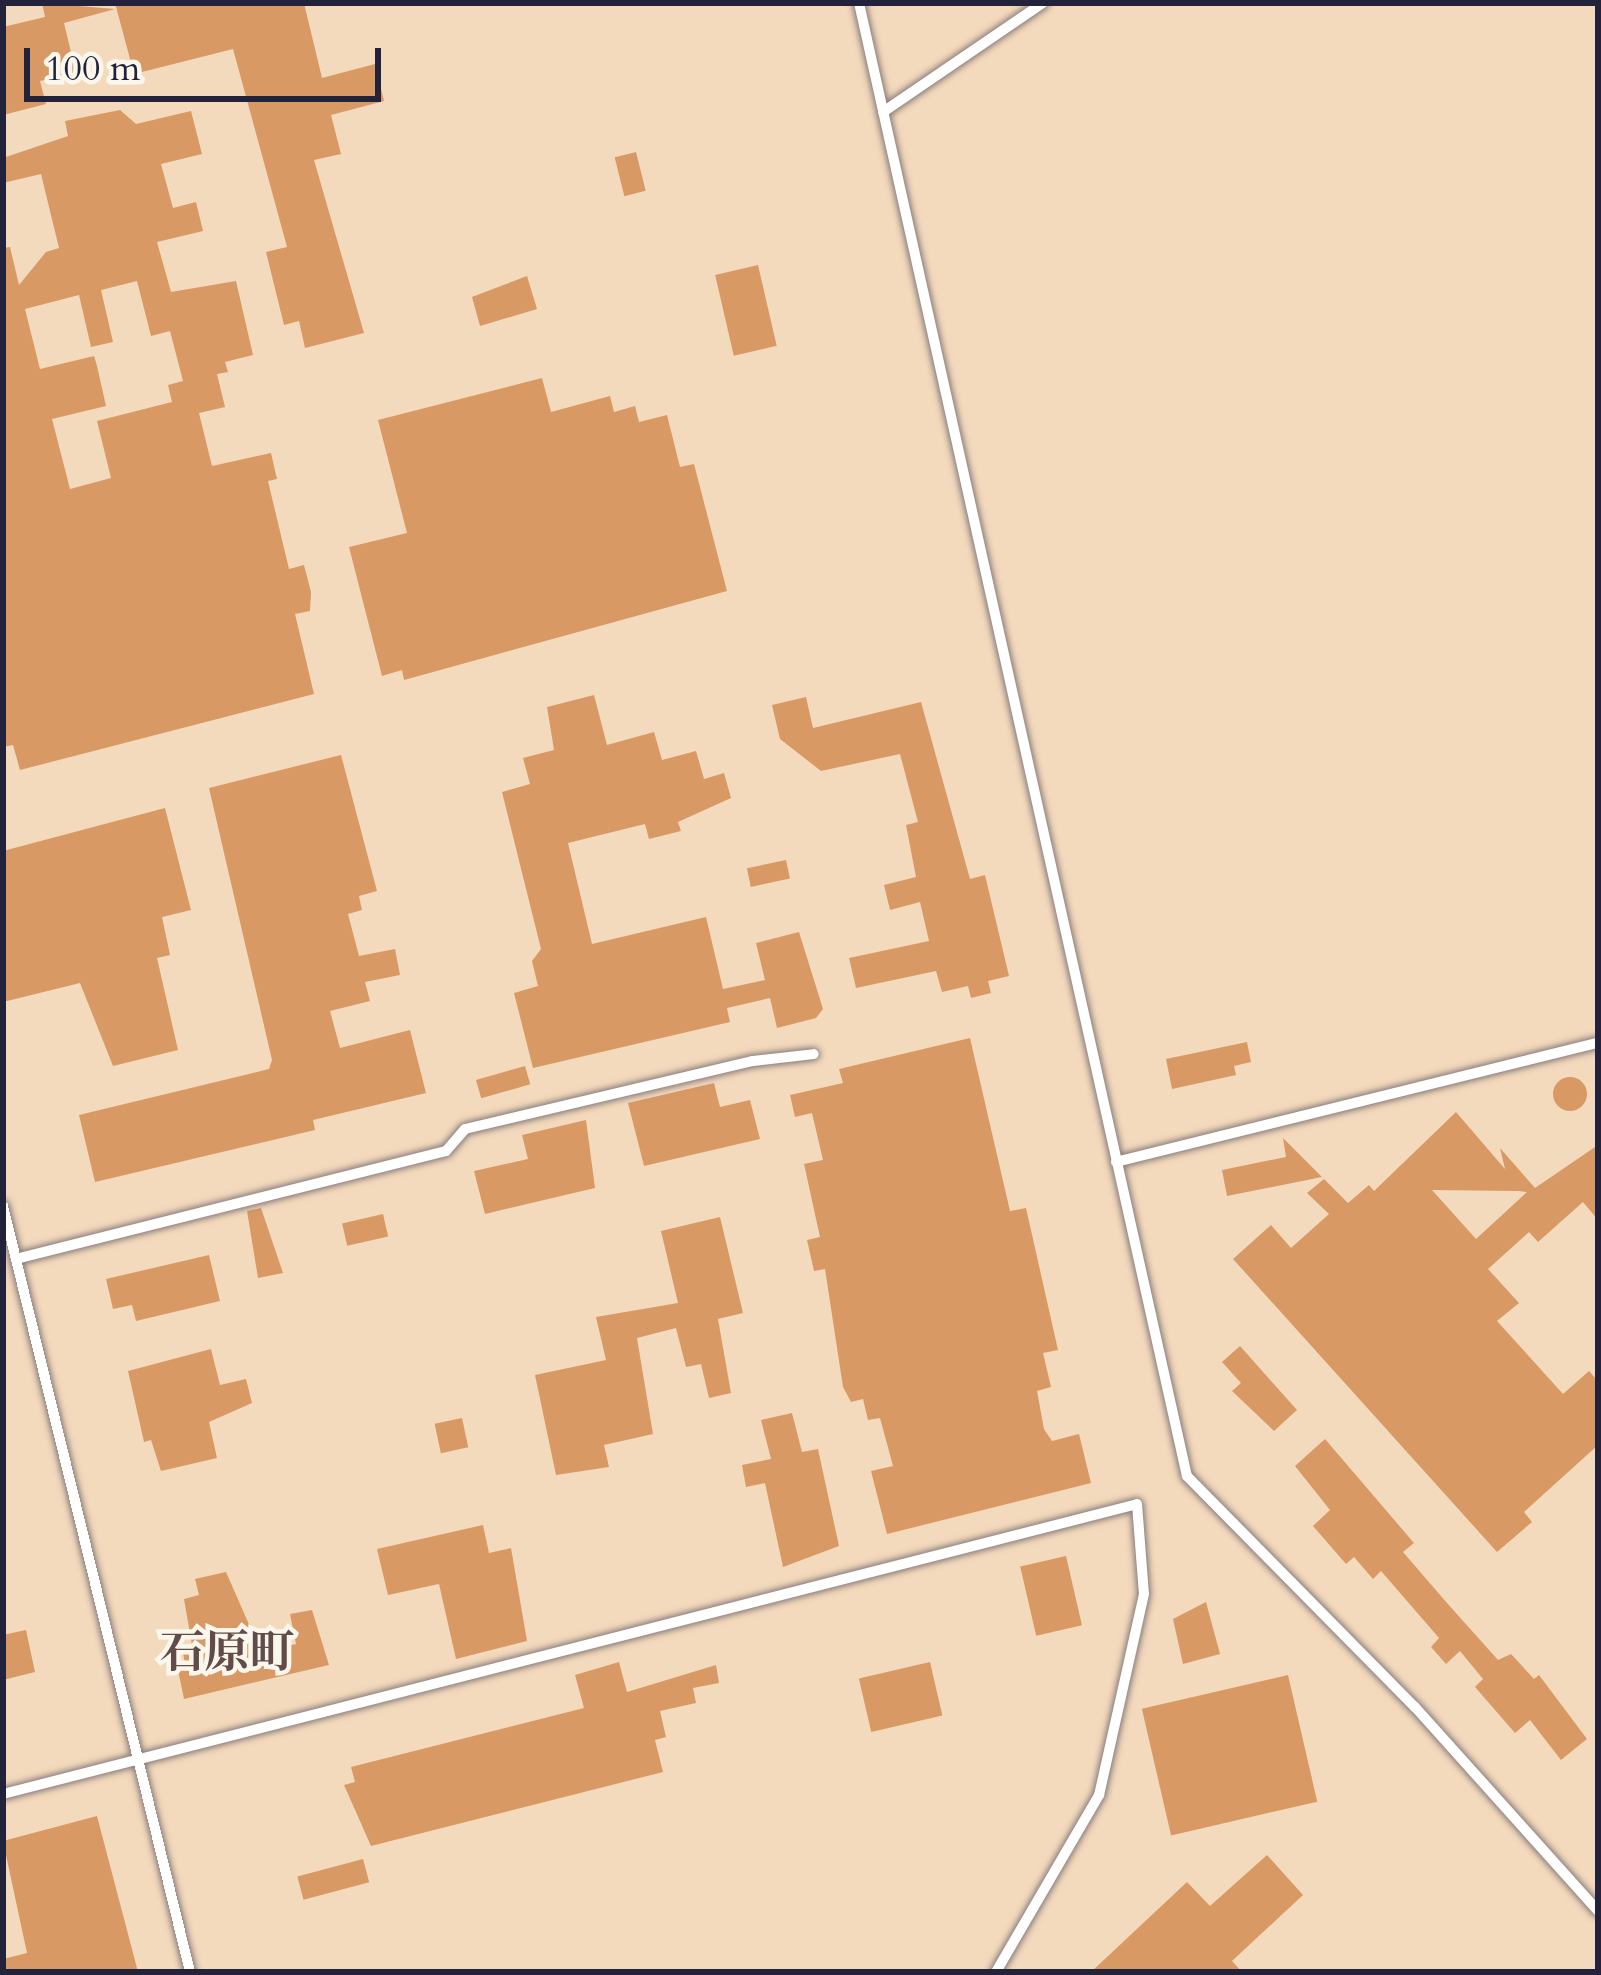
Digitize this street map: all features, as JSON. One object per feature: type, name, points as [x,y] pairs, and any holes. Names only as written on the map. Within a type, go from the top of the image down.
[{"type":"lane","points":[[859,3],[1186,1476],[1415,1707],[1598,1911]]},
{"type":"lane","points":[[883,112],[1043,3]]},
{"type":"lane","points":[[1116,1162],[1598,1043]]},
{"type":"lane","points":[[16,1259],[446,1151],[465,1129],[753,1061],[814,1054]]},
{"type":"lane","points":[[3,1206],[190,1972]]},
{"type":"lane","points":[[3,1794],[1137,1504],[1144,1594],[1099,1795],[996,1972]]},
{"type":"building","points":[[42,3],[115,9],[64,23],[76,73],[40,81],[46,104],[3,115],[3,27],[45,17]]},
{"type":"building","points":[[115,3],[304,3],[322,78],[375,64],[384,101],[331,115],[341,154],[314,160],[364,333],[305,348],[299,321],[284,325],[266,252],[287,247],[233,49],[134,74]]},
{"type":"building","points":[[120,110],[136,124],[191,111],[202,154],[161,164],[173,208],[196,202],[203,231],[157,242],[171,292],[236,281],[253,355],[225,362],[228,372],[217,374],[225,407],[199,413],[212,466],[271,453],[277,479],[268,481],[289,569],[304,565],[311,592],[310,611],[295,614],[314,694],[20,770],[13,745],[3,747],[3,248],[10,247],[19,285],[46,252],[59,248],[41,174],[3,183],[3,158],[68,136],[65,121]],"holes":[[[137,281],[151,336],[170,331],[183,381],[168,385],[172,402],[97,421],[111,478],[70,489],[52,419],[106,406],[97,366],[94,356],[40,369],[25,309],[79,295],[91,347],[113,342],[101,290]]]},
{"type":"building","points":[[636,152],[646,191],[624,196],[615,157]]},
{"type":"building","points":[[758,265],[777,346],[734,356],[715,275]]},
{"type":"building","points":[[527,276],[537,309],[480,326],[472,297]]},
{"type":"building","points":[[542,378],[551,412],[610,396],[614,412],[635,406],[639,422],[667,415],[680,467],[694,464],[727,591],[404,680],[402,670],[382,676],[349,547],[407,533],[378,420]]},
{"type":"building","points":[[594,695],[607,745],[654,732],[662,760],[696,751],[704,779],[724,773],[731,798],[678,822],[681,831],[649,839],[645,824],[568,843],[592,944],[706,917],[723,989],[765,980],[756,943],[799,932],[823,1009],[816,1018],[777,1028],[770,998],[727,1008],[730,1022],[533,1068],[514,993],[538,986],[532,961],[541,949],[502,792],[530,784],[523,758],[554,750],[547,707]]},
{"type":"building","points":[[806,697],[813,728],[921,702],[970,879],[985,875],[1009,976],[988,981],[991,993],[971,998],[968,986],[942,992],[936,971],[856,988],[849,958],[929,941],[920,902],[890,910],[884,885],[916,877],[906,825],[918,822],[900,754],[821,771],[780,739],[772,705]]},
{"type":"building","points":[[341,755],[377,891],[359,896],[362,910],[348,914],[359,956],[395,949],[400,975],[365,982],[370,1001],[330,1011],[340,1048],[410,1030],[426,1093],[313,1120],[315,1130],[95,1182],[79,1115],[269,1069],[272,1060],[209,788]]},
{"type":"building","points":[[165,808],[191,910],[162,917],[170,955],[157,958],[178,1050],[113,1066],[80,983],[3,1002],[3,851]]},
{"type":"building","points":[[786,860],[790,879],[751,887],[747,868]]},
{"type":"building","points":[[970,1038],[1010,1211],[1026,1208],[1058,1350],[1043,1353],[1051,1387],[1037,1391],[1044,1429],[1052,1441],[1079,1434],[1091,1483],[887,1534],[871,1471],[893,1466],[880,1418],[868,1420],[863,1399],[851,1402],[843,1387],[825,1269],[814,1271],[807,1240],[820,1237],[804,1164],[823,1160],[812,1113],[795,1117],[790,1095],[843,1083],[839,1069]]},
{"type":"building","points":[[1247,1042],[1251,1062],[1234,1066],[1236,1075],[1172,1089],[1166,1059]]},
{"type":"building","points":[[525,1066],[530,1084],[481,1098],[476,1080]]},
{"type":"building","points":[[1570,1077],[1582,1082],[1587,1094],[1582,1106],[1570,1111],[1558,1106],[1553,1094],[1558,1082]]},
{"type":"building","points":[[714,1083],[720,1107],[750,1100],[760,1139],[644,1166],[628,1103]]},
{"type":"building","points":[[1456,1112],[1505,1169],[1500,1148],[1535,1188],[1598,1145],[1598,1220],[1583,1202],[1538,1242],[1529,1232],[1488,1269],[1519,1303],[1497,1321],[1563,1394],[1589,1371],[1598,1381],[1598,1445],[1524,1512],[1532,1522],[1497,1552],[1233,1259],[1271,1225],[1291,1248],[1329,1214],[1307,1193],[1324,1179],[1348,1203],[1369,1185],[1374,1191]],"holes":[[[1432,1190],[1527,1192],[1476,1239]]]},
{"type":"building","points":[[586,1120],[595,1188],[485,1214],[474,1171],[528,1159],[522,1135]]},
{"type":"building","points":[[1283,1138],[1322,1177],[1227,1196],[1222,1170],[1286,1157]]},
{"type":"building","points":[[261,1208],[283,1273],[258,1278],[247,1211]]},
{"type":"building","points":[[383,1214],[388,1236],[347,1246],[342,1223]]},
{"type":"building","points":[[720,1217],[743,1313],[718,1319],[731,1393],[709,1398],[701,1364],[686,1367],[676,1328],[637,1338],[653,1434],[604,1445],[609,1467],[556,1475],[535,1375],[606,1360],[596,1317],[678,1303],[661,1231]]},
{"type":"building","points":[[209,1255],[220,1301],[136,1321],[132,1305],[113,1309],[106,1279]]},
{"type":"building","points":[[1240,1346],[1297,1410],[1274,1431],[1232,1391],[1241,1383],[1222,1362]]},
{"type":"building","points":[[211,1349],[220,1385],[246,1379],[252,1403],[209,1422],[217,1458],[161,1471],[151,1440],[144,1442],[128,1371]]},
{"type":"building","points":[[792,1413],[802,1452],[818,1449],[839,1546],[783,1567],[765,1483],[746,1487],[742,1465],[771,1459],[761,1420]]},
{"type":"building","points":[[462,1418],[468,1447],[441,1453],[435,1424]]},
{"type":"building","points":[[1325,1439],[1414,1543],[1403,1552],[1447,1603],[1498,1660],[1511,1654],[1534,1679],[1539,1675],[1587,1739],[1561,1760],[1530,1720],[1515,1733],[1475,1687],[1483,1679],[1460,1651],[1446,1664],[1431,1647],[1439,1638],[1381,1571],[1373,1579],[1354,1557],[1346,1564],[1313,1526],[1330,1510],[1295,1466]]},
{"type":"building","points":[[483,1525],[489,1553],[511,1548],[527,1641],[456,1659],[439,1584],[388,1595],[377,1549]]},
{"type":"building","points":[[1066,1556],[1082,1625],[1036,1636],[1020,1567]]},
{"type":"building","points":[[226,1572],[261,1652],[296,1644],[290,1614],[312,1610],[329,1665],[184,1699],[178,1670],[186,1668],[183,1653],[193,1651],[184,1599],[199,1595],[195,1579]]},
{"type":"building","points":[[1206,1602],[1220,1654],[1183,1664],[1173,1619]]},
{"type":"building","points":[[26,1630],[35,1672],[3,1680],[3,1635]]},
{"type":"building","points":[[619,1662],[627,1692],[716,1665],[719,1683],[693,1688],[696,1703],[660,1711],[666,1737],[655,1740],[663,1772],[371,1846],[344,1785],[355,1782],[351,1767],[584,1708],[575,1675]]},
{"type":"building","points":[[930,1662],[942,1716],[871,1732],[859,1678]]},
{"type":"building","points":[[1288,1675],[1317,1802],[1171,1835],[1142,1709]]},
{"type":"building","points":[[97,1816],[138,1972],[3,1972],[3,1959],[27,1953],[3,1841]]},
{"type":"building","points":[[1267,1855],[1303,1895],[1232,1961],[1242,1972],[1091,1972],[1187,1882],[1210,1906]]},
{"type":"building","points":[[363,1859],[369,1882],[304,1900],[297,1877]]},
{"type":"district","name":"石原町","points":[[227,1653]]}]
